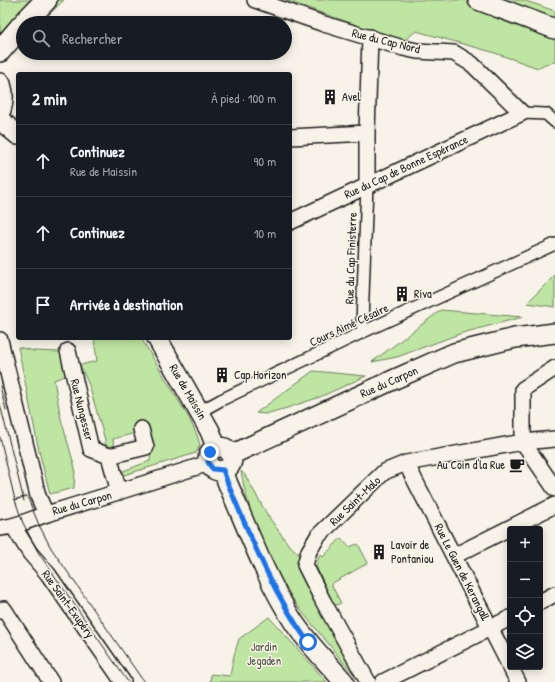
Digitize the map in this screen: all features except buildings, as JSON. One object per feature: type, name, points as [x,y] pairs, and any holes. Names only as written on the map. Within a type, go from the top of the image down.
[{"type":"main road","points":[[0,51],[16,32]]},
{"type":"main road","points":[[0,84],[3,99],[0,110]]},
{"type":"street","name":"Rue du Cap Nord","points":[[255,0],[324,24],[417,51],[454,53],[472,64],[522,113]]},
{"type":"street","points":[[478,0],[555,29]]},
{"type":"street","points":[[367,185],[370,37]]},
{"type":"street","points":[[522,113],[546,114],[555,122]]},
{"type":"street","name":"Rue du Cap de Bonne Espérance","points":[[292,221],[522,113]]},
{"type":"street","points":[[0,120],[16,133]]},
{"type":"street","points":[[292,137],[367,133]]},
{"type":"street","name":"Rue du Cap Finisterre","points":[[363,332],[362,324],[367,185]]},
{"type":"street","name":"Cours Aimé Césaire","points":[[199,412],[363,332],[555,244]]},
{"type":"street","name":"Rue du Carpon","points":[[7,527],[220,459],[454,353],[516,338],[555,333]]},
{"type":"street","points":[[0,340],[38,496],[46,514]]},
{"type":"street","name":"Rue de Maissin","points":[[158,340],[210,431],[228,484],[264,568],[281,602],[308,642],[344,682]]},
{"type":"street","name":"Rue Nungesser","points":[[68,351],[91,449],[109,456]]},
{"type":"street","points":[[555,368],[522,389],[523,442],[555,490]]},
{"type":"street","points":[[119,492],[109,456],[146,447],[141,428]]},
{"type":"street","name":"Rue Saint-Malo","points":[[368,682],[323,601],[306,565],[309,551],[318,536],[384,472],[406,463],[523,442],[555,439]]},
{"type":"street","name":"Rue Le Guen de Kerangall","points":[[406,463],[518,682]]},
{"type":"street","points":[[454,556],[555,504]]},
{"type":"street","name":"Rue Saint-Exupéry","points":[[7,527],[48,574],[123,682]]},
{"type":"street","points":[[543,600],[555,594]]},
{"type":"street","points":[[0,611],[4,608],[51,682]]},
{"type":"street","points":[[383,682],[507,620]]},
{"type":"green space","points":[[0,0],[64,0],[47,16],[16,16],[16,47],[0,63]]},
{"type":"green space","points":[[285,0],[523,0],[555,11],[555,62],[545,64],[538,68],[492,52],[416,31],[405,40],[362,27]]},
{"type":"green space","points":[[555,275],[555,307],[527,303]]},
{"type":"green space","points":[[441,310],[523,317],[462,333],[397,357],[372,362]]},
{"type":"green space","points":[[94,340],[142,340],[189,418],[200,445],[196,453],[124,475],[123,471],[150,461],[151,450],[139,432],[113,439],[114,447],[112,449],[106,449],[105,440],[89,385],[80,365],[97,361]]},
{"type":"green space","points":[[18,347],[34,351],[61,352],[66,361],[65,376],[54,380],[61,419],[75,468],[74,488],[50,494],[39,451]]},
{"type":"green space","points":[[313,371],[366,376],[320,397],[265,414],[256,413]]},
{"type":"green space","points":[[241,471],[245,475],[268,516],[288,544],[298,553],[299,559],[311,587],[362,682],[344,663],[297,605],[278,575],[255,523],[244,488]]},
{"type":"green space","points":[[341,538],[349,547],[358,544],[368,563],[331,584],[341,603],[334,606],[316,566],[320,554],[323,557]]},
{"type":"green space","name":"Jardin Jegaden","points":[[269,617],[327,682],[210,682],[211,674],[230,676],[239,639]]},
{"type":"tram line","points":[[0,386],[6,410]]},
{"type":"tram line","points":[[0,404],[24,501]]},
{"type":"tram line","points":[[0,437],[15,500],[19,498]]},
{"type":"tram line","points":[[128,682],[38,552],[23,523],[15,500],[27,496],[39,525],[51,548],[144,682]]},
{"type":"place","name":"Avel","points":[[330,97]]},
{"type":"place","name":"Riva","points":[[402,294]]},
{"type":"place","name":"Cap Horizon","points":[[222,375]]},
{"type":"place","name":"Au Coin d'la Rue","points":[[517,465]]},
{"type":"place","name":"Lavoir de Pontaniou","points":[[379,552]]},
{"type":"route","points":[[210,452],[208,455],[208,463],[213,469],[223,470],[264,568],[281,602],[308,642]]}]
